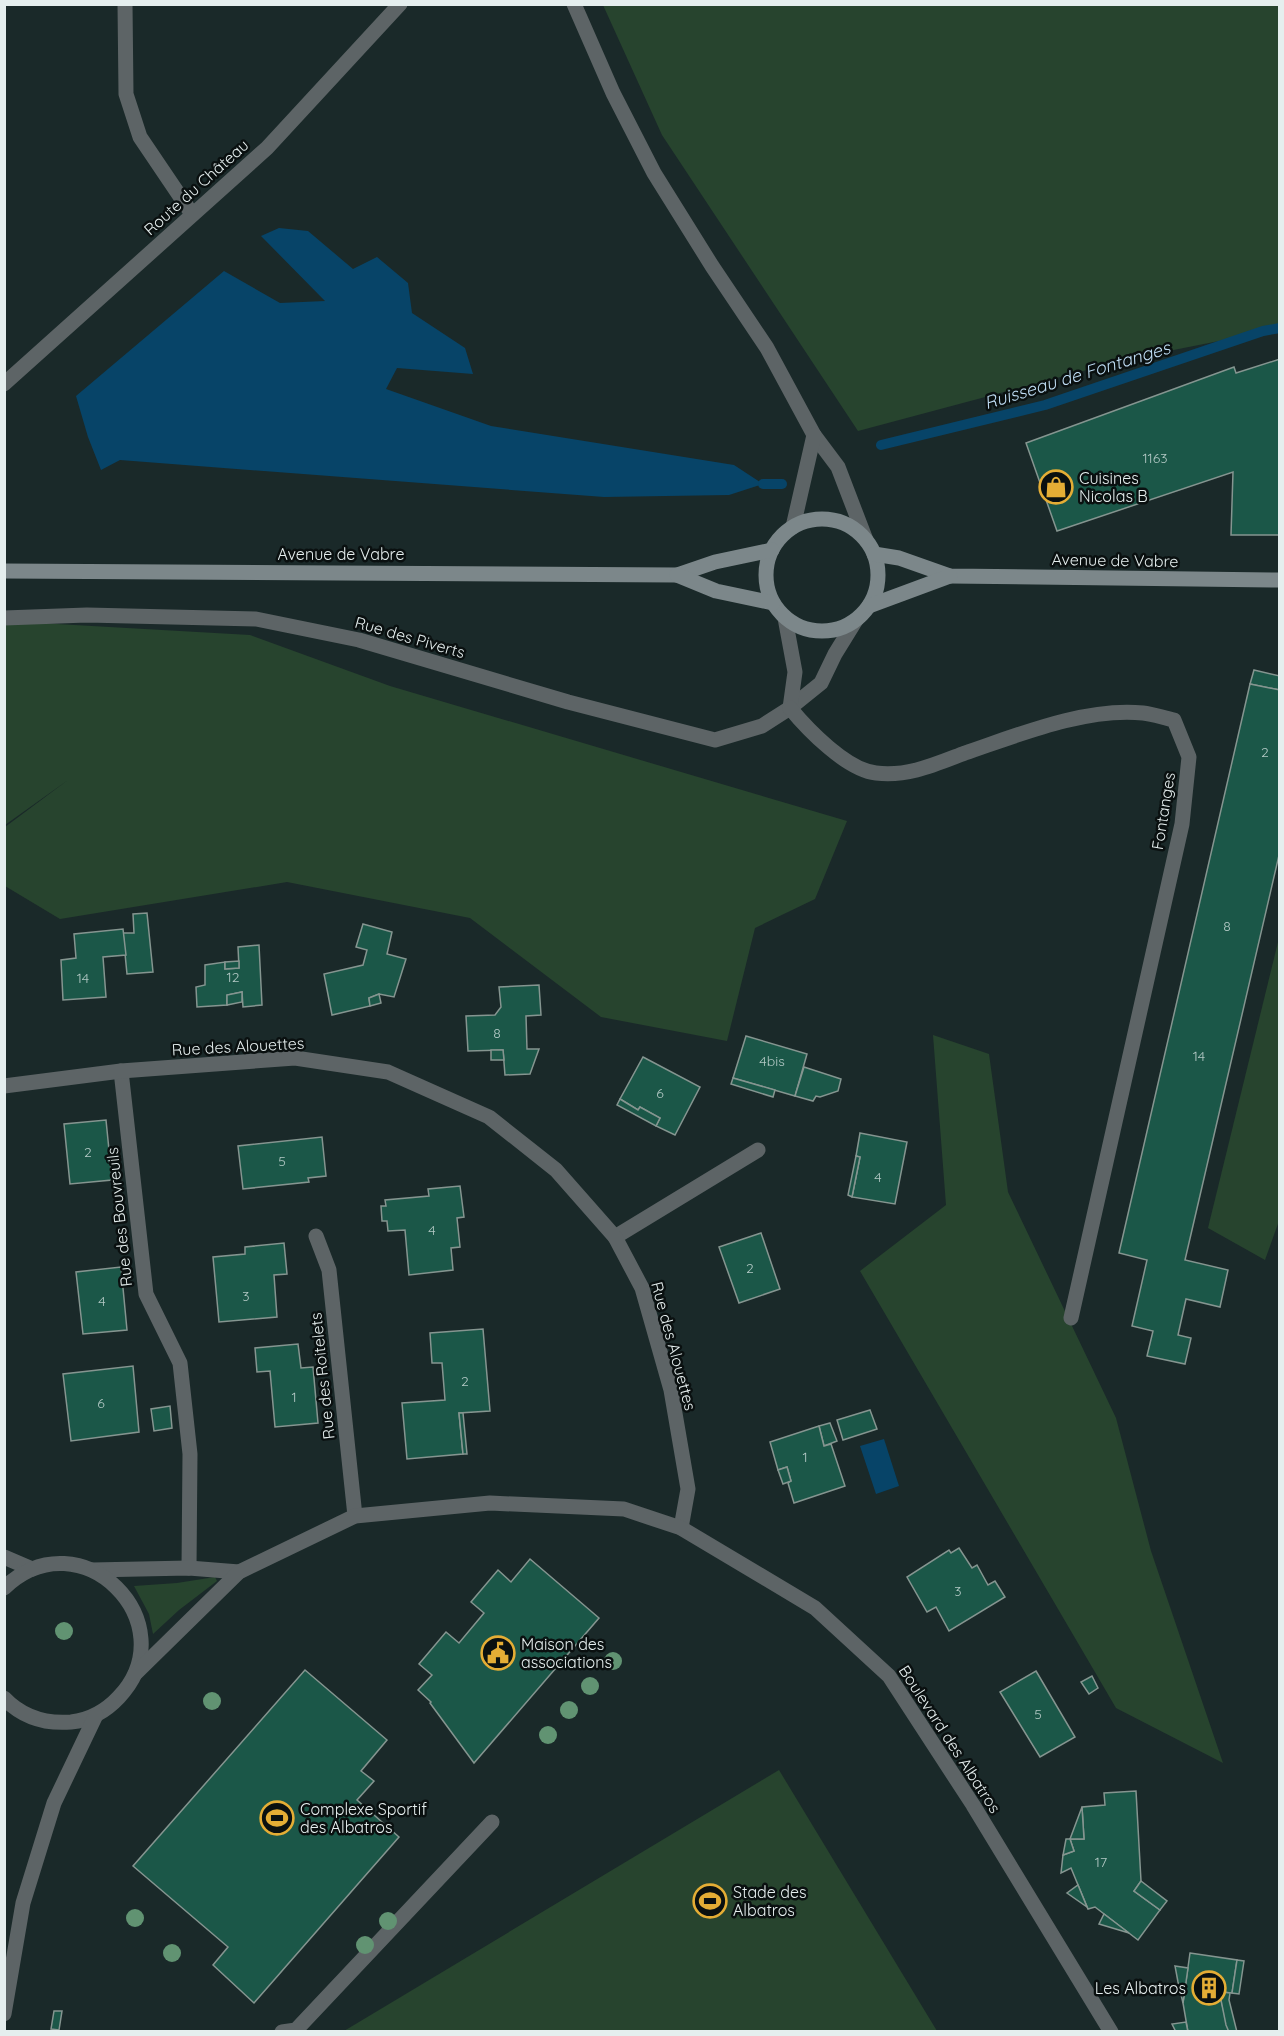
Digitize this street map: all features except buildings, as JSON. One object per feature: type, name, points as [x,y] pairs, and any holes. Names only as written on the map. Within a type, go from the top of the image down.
[{"type":"main road","points":[[808,520],[832,520],[854,529],[866,540],[874,554],[878,570],[877,588],[869,606],[856,620],[839,629],[820,632],[802,628],[785,618],[773,603],[766,585],[767,566],[772,550],[781,537],[793,527],[808,520]]},
{"type":"main road","name":"Avenue de Vabre","points":[[4,571],[677,575],[715,562],[772,550]]},
{"type":"main road","name":"Avenue de Vabre","points":[[874,554],[899,558],[950,576],[1280,580]]},
{"type":"main road","name":"Avenue de Vabre","points":[[677,575],[716,591],[773,603]]},
{"type":"main road","name":"Avenue de Vabre","points":[[869,606],[950,576]]},
{"type":"street","points":[[125,4],[126,94],[140,137],[192,214]]},
{"type":"street","name":"Route du Château","points":[[4,384],[267,148],[400,4]]},
{"type":"street","points":[[574,4],[613,93],[654,173],[767,348],[814,435],[838,467],[866,540]]},
{"type":"street","points":[[793,527],[814,435]]},
{"type":"street","name":"Rue des Piverts","points":[[4,618],[87,615],[256,619],[359,640],[568,702],[715,740],[762,726],[790,708],[821,683],[835,654],[856,620]]},
{"type":"street","points":[[785,618],[795,672],[790,708]]},
{"type":"street","name":"Fontanges","points":[[790,708],[806,727],[851,763],[875,773],[913,772],[1027,731],[1103,713],[1143,713],[1174,720],[1189,757],[1182,824],[1071,1318]]},
{"type":"street","name":"Rue des Alouettes","points":[[4,1086],[122,1071],[295,1058],[388,1072],[489,1117],[556,1170],[615,1237],[642,1288],[671,1390],[688,1489],[681,1528]]},
{"type":"street","name":"Rue des Bouvreuils","points":[[122,1071],[146,1294],[180,1363],[190,1454],[189,1568]]},
{"type":"street","points":[[615,1237],[758,1150]]},
{"type":"street","name":"Rue des Roitelets","points":[[316,1236],[329,1269],[355,1516]]},
{"type":"street","name":"Boulevard des Albatros","points":[[96,1715],[112,1704],[135,1674],[239,1572],[355,1516],[490,1503],[624,1509],[681,1528],[815,1608],[889,1676],[973,1805],[1111,2031]]},
{"type":"street","points":[[4,1557],[32,1569]]},
{"type":"street","points":[[4,1588],[14,1579],[32,1569],[52,1564],[72,1564],[92,1570],[110,1580],[124,1595],[134,1613],[140,1633],[140,1654],[135,1674]]},
{"type":"street","points":[[92,1570],[189,1568],[239,1572]]},
{"type":"street","points":[[4,1698],[25,1714],[42,1721],[61,1723],[79,1721],[96,1715]]},
{"type":"street","points":[[4,2014],[23,1903],[54,1803],[96,1715]]},
{"type":"street","points":[[282,2031],[296,2030],[492,1822]]},
{"type":"green space","points":[[603,5],[1279,5],[1279,329],[1128,359],[858,431],[662,135]]},
{"type":"green space","points":[[4,621],[250,635],[390,686],[847,821],[815,899],[755,928],[727,1041],[601,1017],[470,918],[287,882],[60,919],[5,886],[5,827],[68,780],[5,825]]},
{"type":"green space","points":[[1279,938],[1280,1218],[1265,1260],[1208,1228]]},
{"type":"green space","points":[[933,1035],[989,1054],[1008,1192],[1116,1418],[1151,1551],[1223,1763],[1116,1708],[860,1271],[946,1205]]},
{"type":"green space","points":[[215,1577],[217,1581],[179,1610],[153,1634],[149,1614],[134,1586]]},
{"type":"green space","name":"Stade des Albatros","points":[[779,1770],[937,2031],[344,2031]]},
{"type":"water","points":[[279,228],[308,231],[353,269],[377,257],[408,283],[412,313],[465,348],[473,374],[397,368],[386,389],[491,426],[734,465],[763,484],[729,495],[604,497],[120,460],[101,470],[76,396],[224,271],[280,303],[325,301],[261,236]]},
{"type":"water","points":[[884,1439],[899,1486],[876,1494],[860,1446]]},
{"type":"waterway","name":"Ruisseau de Fontanges","points":[[881,445],[1045,405],[1263,331],[1280,328]]},
{"type":"waterway","name":"Ruisseau de Fontanges","points":[[763,484],[782,484]]},
{"type":"place","name":"Cuisines Nicolas B","points":[[1056,487]]},
{"type":"place","name":"Maison des associations","points":[[498,1653]]},
{"type":"place","name":"Complexe Sportif des Albatros","points":[[277,1818]]},
{"type":"place","name":"Stade des Albatros","points":[[710,1901]]},
{"type":"place","name":"Les Albatros","points":[[1209,1988]]}]
